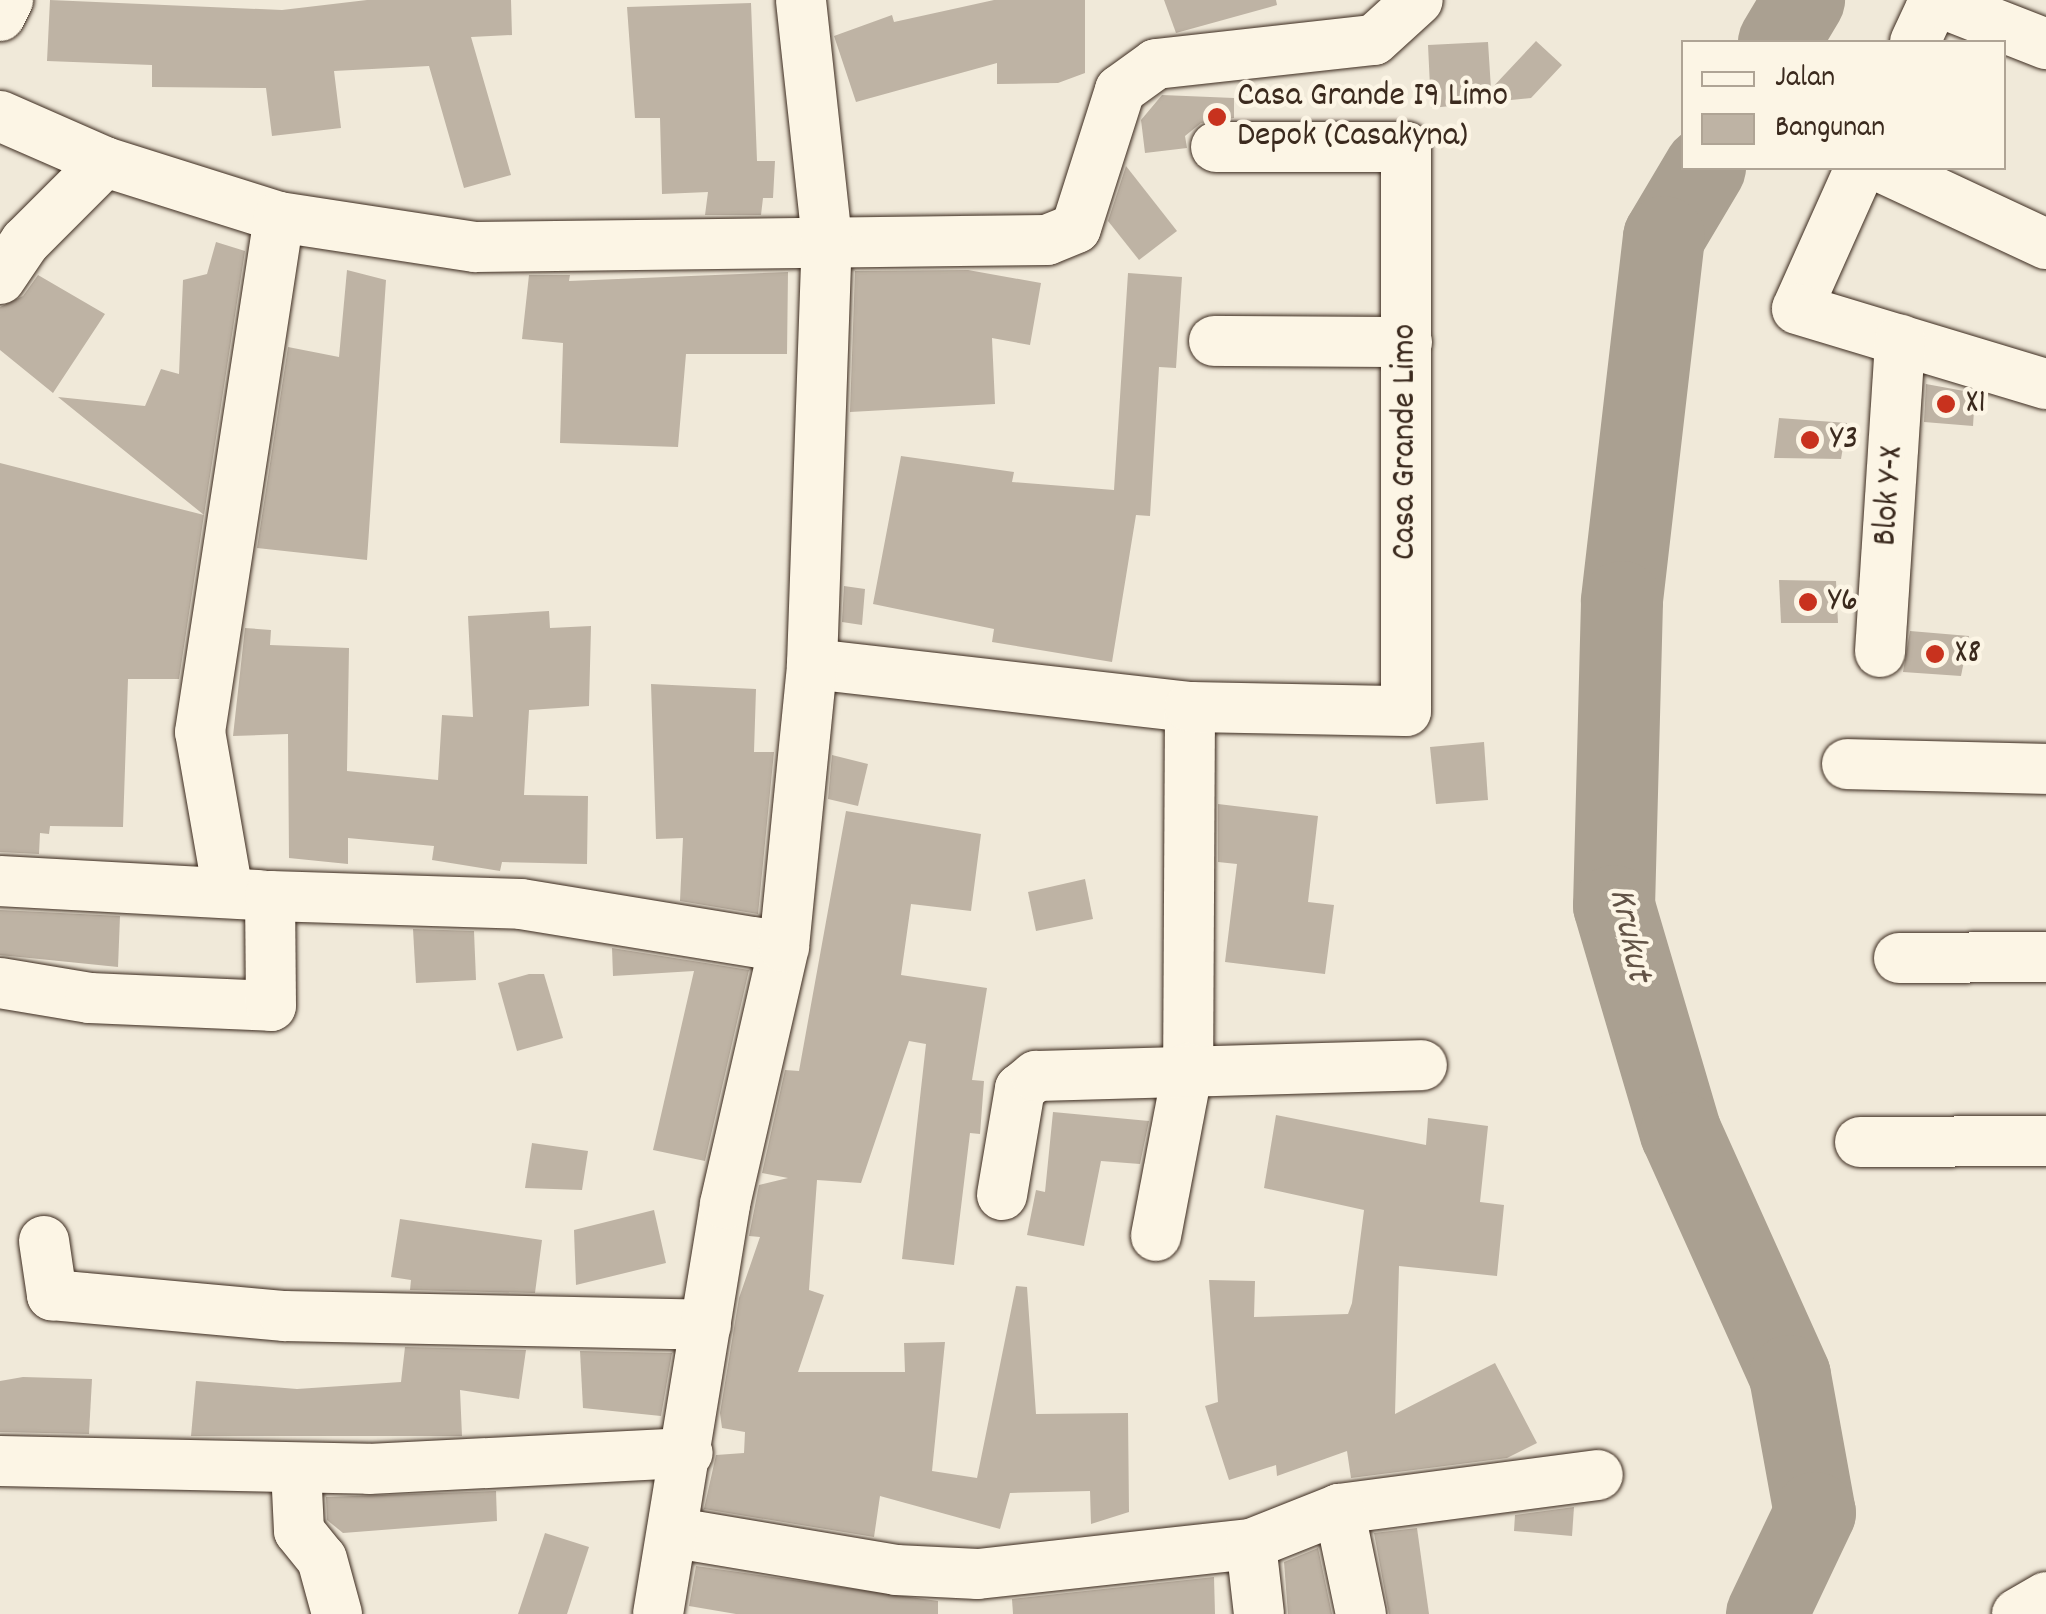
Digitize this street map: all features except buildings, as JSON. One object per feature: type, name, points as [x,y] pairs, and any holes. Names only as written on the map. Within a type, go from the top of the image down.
[{"type":"street","points":[[0,16],[8,0]]},
{"type":"street","points":[[658,1614],[676,1533],[706,1324],[784,947],[812,664],[827,240],[801,0]]},
{"type":"street","points":[[0,116],[105,162],[279,217],[475,247],[1046,240],[1076,228],[1120,90],[1156,64],[1374,40],[1418,0]]},
{"type":"street","points":[[1916,40],[1930,10],[1944,4],[2046,44]]},
{"type":"street","name":"Casa Grande Limo","points":[[1190,707],[1406,711],[1406,147],[1216,148]]},
{"type":"street","points":[[0,279],[25,242],[105,162]]},
{"type":"street","points":[[1859,170],[1797,309],[1900,340],[2042,375]]},
{"type":"street","points":[[1887,170],[2046,244]]},
{"type":"street","points":[[0,983],[90,998],[271,1006],[250,894],[200,732],[279,217]]},
{"type":"street","name":"Blok Y-X","points":[[1880,652],[1900,340]]},
{"type":"street","points":[[1214,341],[1407,342]]},
{"type":"street","points":[[812,664],[1190,707],[1188,1068],[1156,1236]]},
{"type":"street","points":[[1848,764],[2046,769]]},
{"type":"street","points":[[0,881],[522,904],[784,947]]},
{"type":"street","points":[[1899,958],[2046,957]]},
{"type":"street","points":[[1002,1195],[1020,1090],[1036,1076],[1188,1068],[1422,1065]]},
{"type":"street","points":[[1860,1142],[2046,1141]]},
{"type":"street","points":[[44,1241],[52,1295],[285,1316],[706,1324]]},
{"type":"street","points":[[0,1461],[296,1469],[688,1453]]},
{"type":"street","points":[[296,1469],[299,1531],[322,1559],[337,1614]]},
{"type":"street","points":[[676,1533],[896,1570],[978,1574],[1251,1544],[1339,1510],[1598,1474]]},
{"type":"street","points":[[1339,1510],[1361,1614]]},
{"type":"street","points":[[1251,1544],[1259,1614]]},
{"type":"street","points":[[2017,1614],[2046,1597]]},
{"type":"waterway","name":"Krukut","points":[[1780,40],[1804,0]]},
{"type":"waterway","name":"Krukut","points":[[1704,170],[1664,237],[1622,602],[1614,906],[1681,1133],[1790,1376],[1815,1513],[1767,1614]]},
{"type":"place","name":"Casa Grande I9 Limo Depok (Casakyna)","points":[[1217,117]]},
{"type":"place","name":"X1","points":[[1946,404]]},
{"type":"place","name":"Y3","points":[[1810,440]]},
{"type":"place","name":"Y6","points":[[1808,602]]},
{"type":"place","name":"X8","points":[[1935,654]]}]
